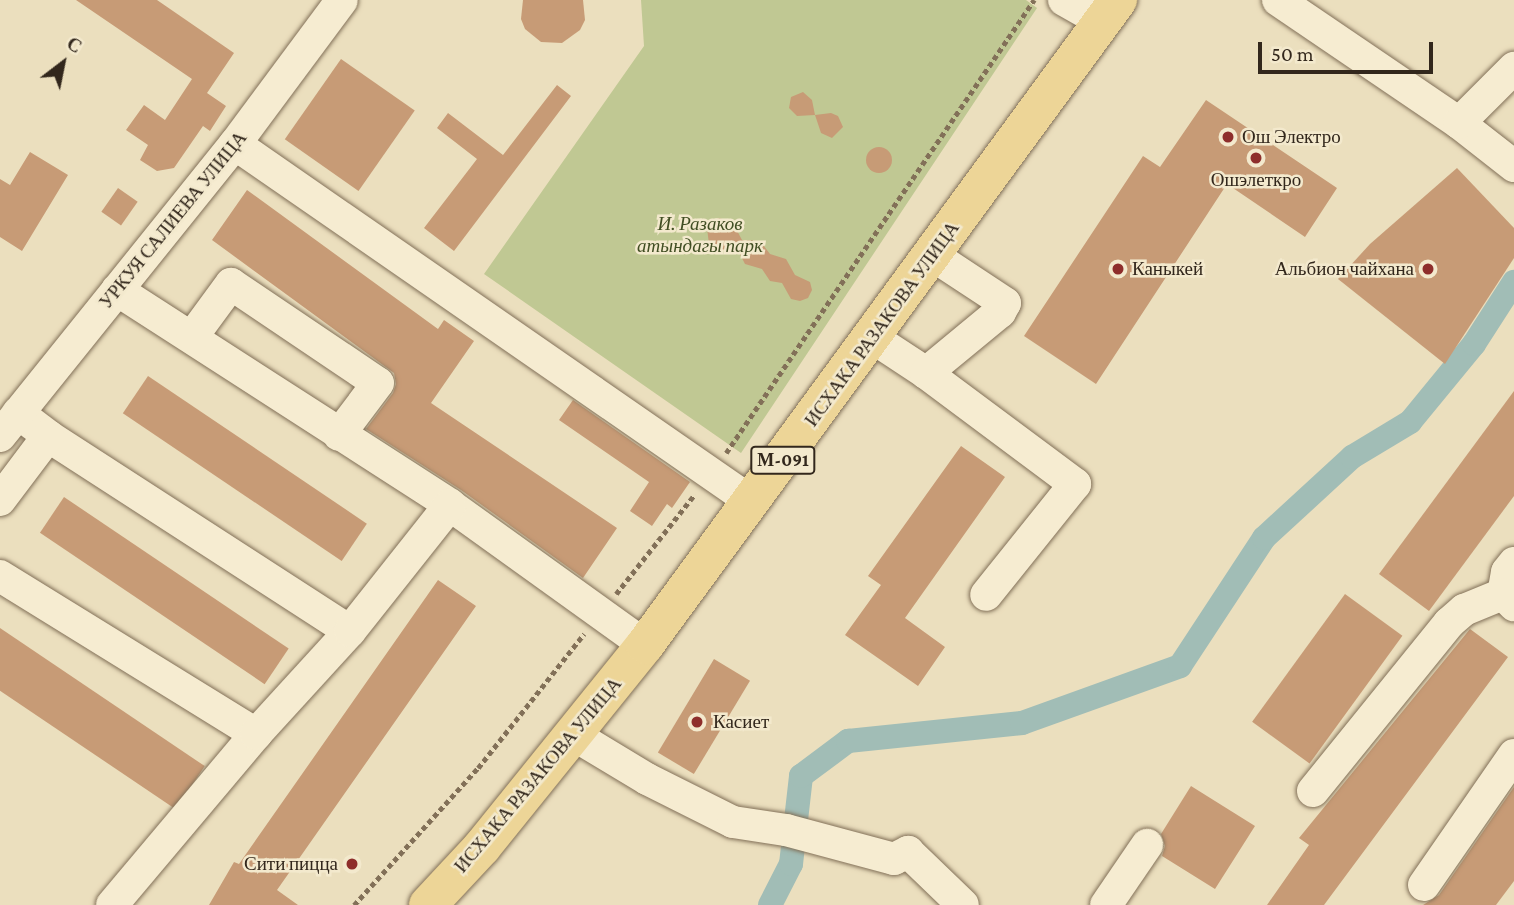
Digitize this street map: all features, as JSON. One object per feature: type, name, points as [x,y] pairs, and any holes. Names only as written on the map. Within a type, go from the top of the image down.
[{"type":"main road","name":"ИСХАКА РАЗАКОВА УЛИЦА","points":[[428,905],[482,847],[645,645],[873,338],[1110,11]]},
{"type":"street","name":"УРКУЯ САЛИЕВА УЛИЦА","points":[[9,424],[234,144],[342,0]]},
{"type":"street","points":[[1064,0],[1110,11]]},
{"type":"street","points":[[1278,0],[1459,123],[1514,166]]},
{"type":"street","points":[[1459,123],[1514,68]]},
{"type":"street","points":[[234,144],[752,502]]},
{"type":"street","points":[[926,373],[1000,312],[1005,303],[932,255]]},
{"type":"street","points":[[192,337],[231,284],[378,383],[340,435]]},
{"type":"street","points":[[117,290],[450,505],[645,645]]},
{"type":"street","points":[[873,338],[926,373],[1075,484],[986,595]]},
{"type":"street","points":[[9,424],[48,436],[350,632]]},
{"type":"street","points":[[0,500],[48,436]]},
{"type":"street","points":[[112,905],[256,734],[350,632],[450,505]]},
{"type":"street","points":[[1313,791],[1449,623],[1464,610],[1508,599],[1507,572],[1514,563]]},
{"type":"street","points":[[0,576],[256,734]]},
{"type":"street","points":[[574,735],[648,779],[733,822],[796,832],[894,859],[908,852],[963,905]]},
{"type":"street","points":[[1424,885],[1514,755]]},
{"type":"street","points":[[1106,905],[1147,845]]},
{"type":"green space","name":"И. Разаков атындагы парк","points":[[641,0],[1026,0],[1037,8],[741,453],[484,274],[644,46]]},
{"type":"building","points":[[76,0],[157,0],[234,53],[207,93],[226,106],[210,131],[203,126],[174,168],[157,171],[140,160],[148,145],[126,130],[144,105],[165,120],[192,79]]},
{"type":"building","points":[[523,0],[583,0],[585,20],[580,30],[562,43],[541,42],[525,29],[521,19]]},
{"type":"building","points":[[341,59],[415,111],[359,191],[285,139]]},
{"type":"building","points":[[557,85],[571,96],[454,251],[424,228],[477,159],[437,128],[448,113],[503,155]]},
{"type":"building","points":[[803,92],[812,100],[815,115],[797,116],[789,108],[791,97]]},
{"type":"building","points":[[1206,100],[1337,188],[1305,237],[1227,184],[1096,384],[1024,336],[1143,156],[1160,167]]},
{"type":"building","points":[[831,113],[838,116],[843,127],[832,138],[821,133],[815,115]]},
{"type":"building","points":[[879,147],[888,151],[892,160],[888,169],[879,173],[870,169],[866,160],[870,151]]},
{"type":"building","points":[[30,152],[68,175],[22,251],[0,237],[0,179],[10,185]]},
{"type":"building","name":"Альбион чайхана","points":[[1457,168],[1514,228],[1514,258],[1445,364],[1338,279],[1370,244]]},
{"type":"building","points":[[118,188],[138,202],[121,226],[101,212]]},
{"type":"building","points":[[247,190],[438,329],[444,320],[474,341],[431,403],[617,528],[583,578],[461,490],[366,429],[393,393],[396,384],[394,373],[212,240]]},
{"type":"building","points":[[718,218],[732,221],[742,240],[760,241],[770,254],[786,259],[795,275],[810,282],[812,290],[808,298],[800,301],[791,299],[782,283],[770,281],[762,269],[745,264],[738,250],[718,250],[709,244],[707,228]]},
{"type":"building","points":[[148,376],[367,524],[342,561],[123,413]]},
{"type":"building","points":[[1514,391],[1514,496],[1429,611],[1379,574]]},
{"type":"building","points":[[573,400],[690,482],[672,508],[667,504],[652,526],[630,511],[649,482],[559,420]]},
{"type":"building","points":[[961,446],[1005,477],[905,618],[945,647],[918,686],[845,635],[881,585],[868,576]]},
{"type":"building","points":[[64,497],[289,649],[265,684],[40,533]]},
{"type":"building","points":[[438,580],[476,606],[277,890],[298,905],[209,905],[234,862],[239,864]]},
{"type":"building","points":[[1345,594],[1402,636],[1310,764],[1252,722]]},
{"type":"building","points":[[0,628],[205,766],[176,809],[0,691]]},
{"type":"building","points":[[1470,629],[1508,657],[1324,905],[1267,905],[1309,845],[1299,838]]},
{"type":"building","points":[[714,659],[750,681],[694,774],[658,752]]},
{"type":"building","points":[[1191,786],[1255,826],[1215,889],[1162,856],[1165,846],[1161,834]]},
{"type":"building","points":[[1514,787],[1514,881],[1496,905],[1423,905],[1439,895]]},
{"type":"waterway","points":[[770,905],[791,864],[801,776],[848,741],[1022,723],[1180,666],[1264,538],[1352,457],[1410,422],[1474,344],[1514,282]]},
{"type":"place","name":"Ош Электро","points":[[1228,137]]},
{"type":"place","name":"Ошэлеткро","points":[[1256,158]]},
{"type":"place","name":"Каныкей","points":[[1118,269]]},
{"type":"place","name":"Альбион чайхана","points":[[1428,269]]},
{"type":"place","name":"Касиет","points":[[697,722]]},
{"type":"place","name":"Сити пицца","points":[[352,864]]}]
